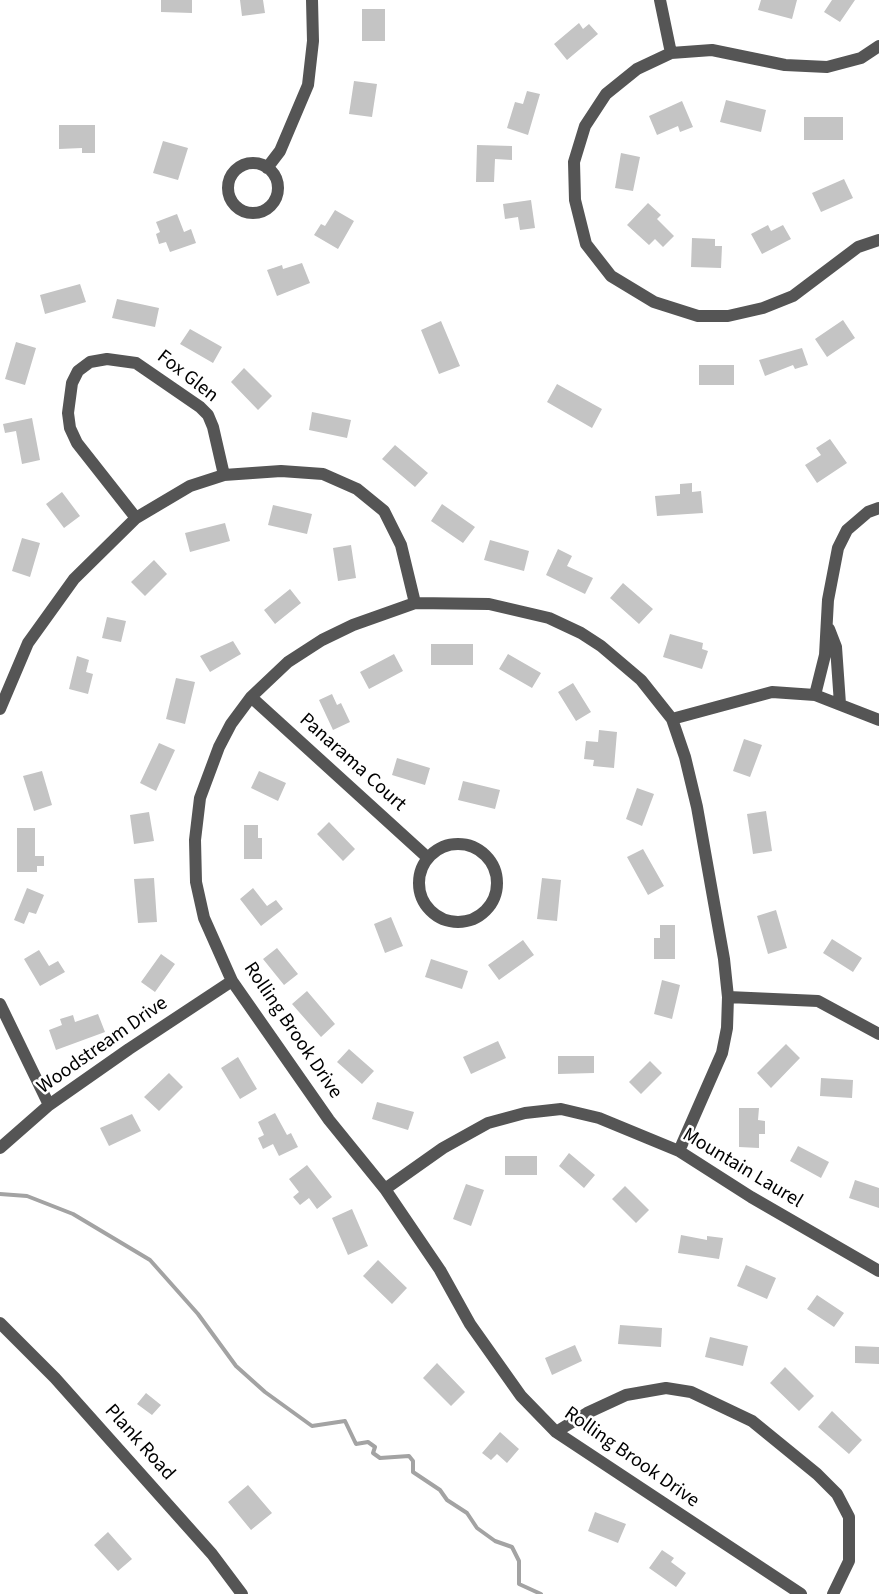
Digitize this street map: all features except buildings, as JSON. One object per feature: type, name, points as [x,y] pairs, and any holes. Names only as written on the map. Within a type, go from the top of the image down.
[{"type":"street","points":[[267,168],[280,151],[308,85],[313,41],[312,0]]},
{"type":"street","points":[[660,0],[671,53]]},
{"type":"street","points":[[879,46],[861,58],[827,67],[785,65],[712,50],[671,53],[637,69],[606,94],[585,126],[574,162],[575,200],[586,244],[611,276],[654,302],[698,316],[728,316],[763,308],[793,296],[858,247],[879,240]]},
{"type":"street","points":[[248,164],[267,168],[273,172],[278,186],[275,200],[258,213],[243,211],[237,207],[229,195],[232,176],[248,164]]},
{"type":"street","name":"Fox Glen","points":[[136,518],[77,443],[70,428],[68,413],[72,383],[78,371],[90,362],[107,359],[136,363],[200,407],[208,415],[213,427],[224,475]]},
{"type":"street","points":[[0,709],[28,644],[74,579],[136,518],[190,486],[224,475],[281,471],[323,474],[357,489],[384,511],[401,545],[415,603]]},
{"type":"street","points":[[815,695],[828,628],[828,600],[838,548],[847,530],[868,512],[879,508]]},
{"type":"street","name":"Rolling Brook Drive","points":[[679,1151],[722,1053],[727,1028],[728,997],[724,959],[697,807],[685,757],[672,719],[641,680],[601,646],[549,618],[489,604],[415,603],[353,625],[322,640],[288,662],[251,697],[231,724],[219,747],[200,798],[195,840],[196,882],[204,918],[232,981],[329,1120],[385,1189],[440,1270],[470,1324],[521,1396],[556,1432],[801,1594]]},
{"type":"street","points":[[828,628],[836,647],[840,704]]},
{"type":"street","points":[[672,719],[772,692],[815,695],[879,720]]},
{"type":"street","name":"Panarama Court","points":[[251,697],[428,858]]},
{"type":"street","points":[[455,844],[470,846],[484,854],[493,866],[497,880],[496,895],[488,909],[476,918],[461,922],[446,921],[432,913],[423,901],[419,886],[421,871],[428,858],[440,848],[455,844]]},
{"type":"street","name":"Woodstream Drive","points":[[0,1148],[49,1105],[129,1048],[232,981]]},
{"type":"street","points":[[728,997],[818,1001],[879,1034]]},
{"type":"street","points":[[0,1004],[49,1105]]},
{"type":"street","name":"Mountain Laurel","points":[[385,1189],[443,1148],[488,1123],[534,1112],[561,1109],[599,1118],[679,1151],[751,1197],[879,1271]]},
{"type":"street","name":"Plank Road","points":[[0,1323],[63,1387],[212,1554],[242,1594]]},
{"type":"street","points":[[556,1432],[587,1413],[626,1395],[666,1388],[691,1392],[752,1421],[817,1474],[837,1494],[849,1517],[849,1562],[833,1594]]},
{"type":"waterway","points":[[0,1194],[27,1196],[73,1214],[150,1260],[198,1314],[236,1366],[265,1392],[312,1426],[345,1421],[356,1444],[368,1442],[375,1447],[373,1453],[380,1458],[409,1456],[413,1461],[413,1472],[440,1490],[447,1500],[467,1513],[477,1528],[495,1541],[512,1547],[519,1561],[519,1584],[541,1594]]}]
